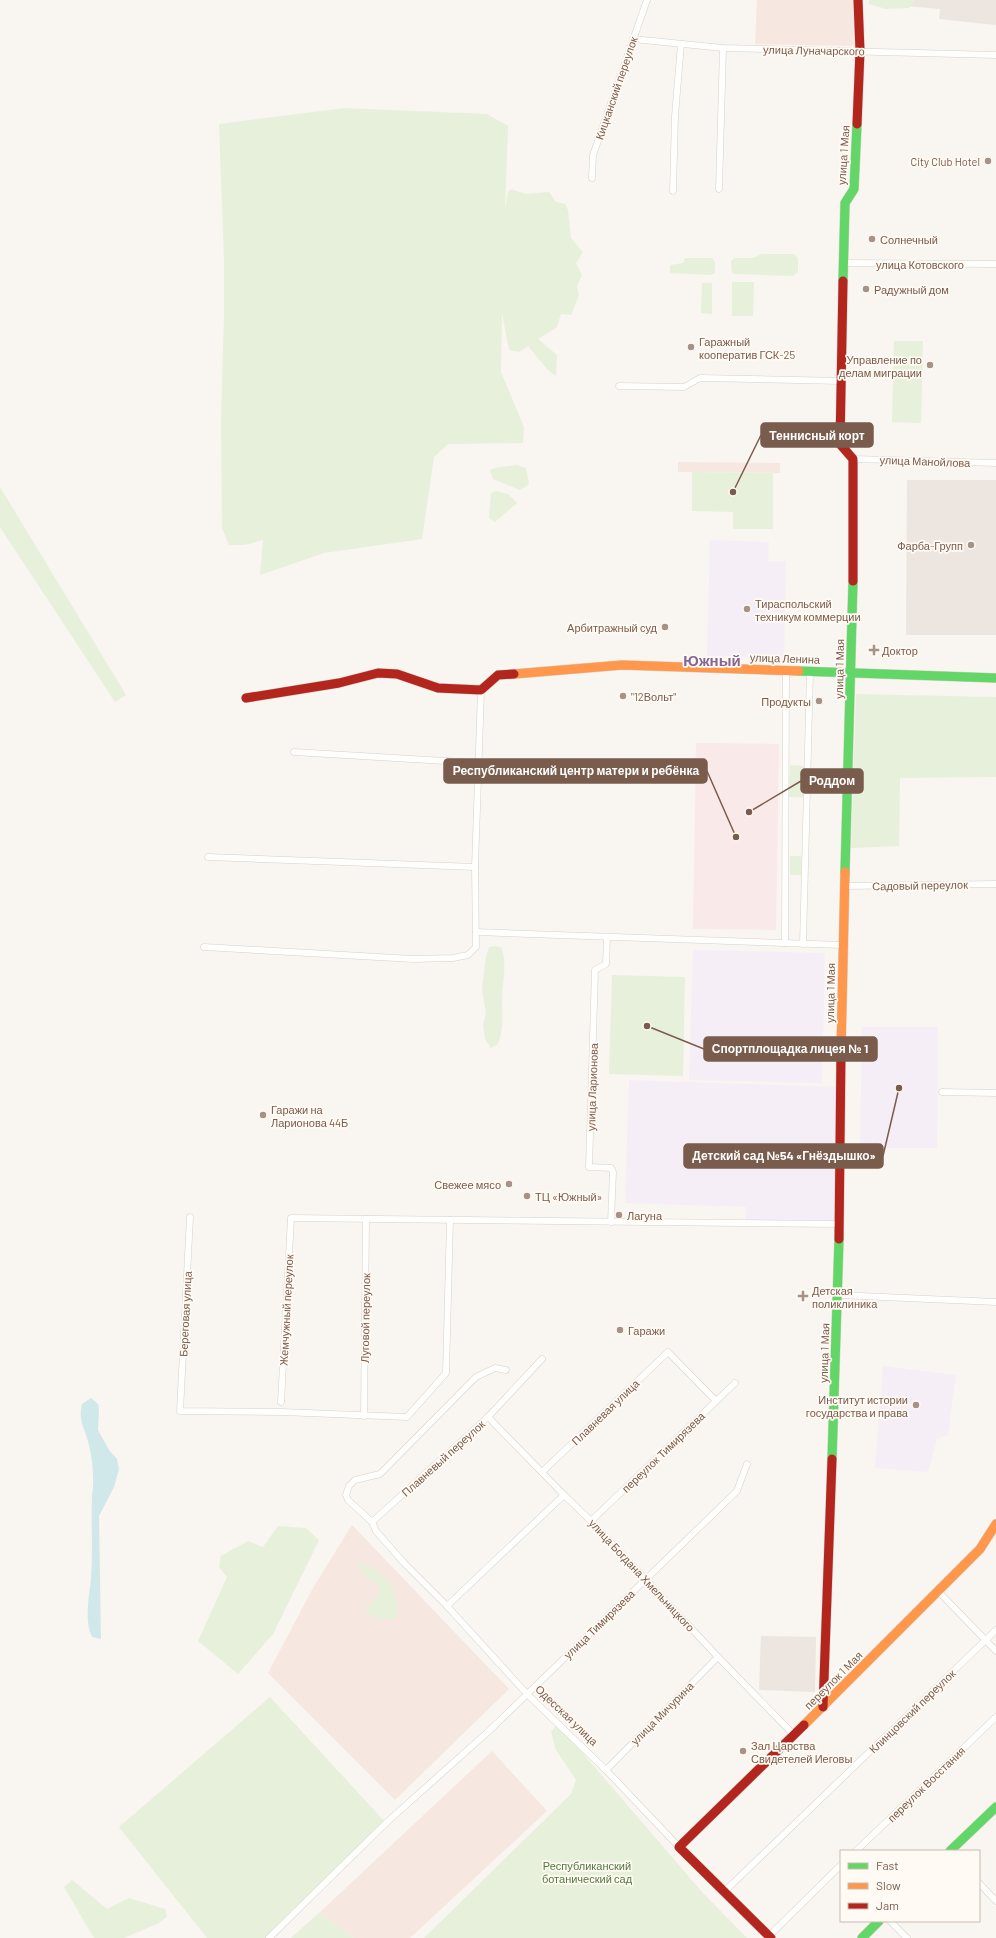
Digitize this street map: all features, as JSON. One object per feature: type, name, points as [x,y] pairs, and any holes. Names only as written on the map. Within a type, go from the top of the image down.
[{"type":"street","name":"Кицканский переулок","points":[[592,178],[593,155],[648,0]]},
{"type":"street","name":"улица 1 Мая","points":[[823,1707],[838,1295],[843,945],[851,672],[853,459],[840,444],[845,203],[854,189],[860,51],[858,0]]},
{"type":"street","name":"улица Луначарского","points":[[633,39],[723,48],[996,55]]},
{"type":"street","points":[[673,191],[675,116],[681,44]]},
{"type":"street","points":[[719,189],[723,48]]},
{"type":"street","name":"улица Котовского","points":[[844,263],[996,264]]},
{"type":"street","points":[[620,386],[684,387],[700,378],[842,381]]},
{"type":"street","name":"улица Манойлова","points":[[853,459],[996,463]]},
{"type":"street","name":"улица Ленина","points":[[482,690],[498,675],[622,665],[810,670],[996,678]]},
{"type":"street","points":[[785,943],[786,670]]},
{"type":"street","points":[[803,944],[810,670]]},
{"type":"street","points":[[204,947],[413,959],[453,958],[468,955],[476,947],[475,867],[482,690],[438,688],[397,674],[378,673],[340,683],[246,698]]},
{"type":"street","points":[[294,752],[479,763]]},
{"type":"street","points":[[208,857],[475,867]]},
{"type":"street","name":"Садовый переулок","points":[[845,886],[996,884]]},
{"type":"street","points":[[476,932],[607,938],[843,945]]},
{"type":"street","name":"улица Ларионова","points":[[607,938],[606,964],[595,970],[589,1167],[607,1167],[611,1168],[613,1172],[610,1222]]},
{"type":"street","points":[[942,1092],[996,1093]]},
{"type":"street","name":"Береговая улица","points":[[190,1217],[180,1411],[282,1412],[364,1416]]},
{"type":"street","name":"Жемчужный переулок","points":[[281,1402],[291,1218],[366,1219]]},
{"type":"street","points":[[366,1219],[838,1224]]},
{"type":"street","name":"Луговой переулок","points":[[364,1416],[366,1219]]},
{"type":"street","points":[[364,1416],[407,1417],[446,1373],[450,1220]]},
{"type":"street","points":[[838,1295],[996,1302]]},
{"type":"street","name":"Плавневая улица","points":[[542,1472],[668,1352],[716,1401]]},
{"type":"street","name":"Плавневый переулок","points":[[372,1522],[488,1417],[542,1359]]},
{"type":"street","name":"Одесская улица","points":[[506,1370],[494,1368],[476,1377],[380,1474],[355,1480],[349,1486],[346,1495],[351,1505],[372,1522],[376,1531],[384,1541],[447,1606],[527,1694],[606,1770],[770,1937]]},
{"type":"street","name":"переулок Тимирязева","points":[[591,1521],[736,1383]]},
{"type":"street","name":"улица Богдана Хмельницкого","points":[[488,1417],[591,1521],[718,1657],[794,1735]]},
{"type":"street","name":"улица Тимирязева","points":[[269,1938],[386,1823],[490,1730],[737,1491],[747,1464]]},
{"type":"street","points":[[447,1606],[564,1495]]},
{"type":"street","name":"переулок 1 Мая","points":[[680,1847],[823,1707],[980,1549],[996,1524]]},
{"type":"street","points":[[938,1591],[996,1651]]},
{"type":"street","name":"Клинцовский переулок","points":[[725,1892],[996,1630]]},
{"type":"street","name":"улица Мичурина","points":[[606,1770],[718,1657]]},
{"type":"street","name":"переулок Восстания","points":[[857,1850],[996,1717]]},
{"type":"street","points":[[951,1850],[996,1807]]},
{"type":"street","points":[[770,1937],[840,1866]]},
{"type":"street","points":[[980,1884],[996,1901]]},
{"type":"street","points":[[862,1938],[878,1922]]},
{"type":"street","points":[[891,1922],[907,1938]]},
{"type":"shaded area","points":[[757,0],[853,0],[854,46],[755,44]]},
{"type":"shaded area","points":[[873,0],[996,0],[996,25],[939,19],[940,9],[873,3]]},
{"type":"shaded area","points":[[678,462],[780,463],[780,473],[678,472]]},
{"type":"shaded area","name":"Фарба-Групп","points":[[907,480],[996,480],[996,635],[906,635]]},
{"type":"shaded area","name":"Тираспольский техникум коммерции","points":[[710,540],[769,542],[768,561],[786,561],[784,658],[707,656]]},
{"type":"shaded area","points":[[696,743],[779,744],[776,930],[693,929]]},
{"type":"shaded area","points":[[693,950],[825,953],[822,1083],[689,1080]]},
{"type":"shaded area","points":[[862,1027],[938,1027],[937,1148],[860,1148]]},
{"type":"shaded area","points":[[629,1080],[840,1087],[838,1224],[745,1223],[746,1207],[625,1203]]},
{"type":"shaded area","name":"Институт истории государства и права","points":[[883,1366],[956,1375],[948,1435],[937,1439],[928,1472],[875,1468]]},
{"type":"shaded area","points":[[352,1525],[509,1689],[395,1800],[268,1673],[313,1588]]},
{"type":"shaded area","points":[[761,1636],[816,1637],[815,1692],[759,1690]]},
{"type":"shaded area","points":[[492,1751],[547,1811],[410,1938],[354,1938],[319,1913]]},
{"type":"green space","points":[[869,0],[915,0],[909,8],[886,9],[869,4]]},
{"type":"green space","points":[[344,108],[487,114],[508,126],[505,212],[508,191],[511,189],[526,194],[549,192],[556,202],[565,204],[568,210],[571,238],[583,252],[576,263],[582,275],[577,286],[579,295],[571,315],[561,314],[557,327],[538,339],[557,355],[556,376],[548,370],[528,346],[519,352],[509,350],[502,313],[501,372],[524,427],[523,443],[448,444],[434,457],[422,539],[324,553],[260,575],[263,540],[245,545],[229,545],[222,528],[221,420],[224,261],[219,124]]},
{"type":"green space","points":[[762,254],[794,254],[798,258],[798,272],[793,276],[732,273],[731,261],[735,258],[753,258]]},
{"type":"green space","points":[[685,258],[712,258],[715,262],[715,273],[711,275],[670,273],[670,265],[683,263]]},
{"type":"green space","points":[[732,282],[754,282],[753,316],[732,316]]},
{"type":"green space","points":[[702,283],[712,283],[712,314],[701,313]]},
{"type":"green space","points":[[894,341],[923,341],[921,423],[892,422]]},
{"type":"green space","points":[[517,465],[526,468],[529,484],[520,490],[493,479],[490,470],[499,467]]},
{"type":"green space","points":[[692,472],[773,473],[773,529],[733,529],[733,512],[692,511]]},
{"type":"green space","points":[[0,487],[126,695],[115,702],[0,527]]},
{"type":"green space","points":[[496,491],[508,494],[517,503],[495,522],[489,518],[491,493]]},
{"type":"green space","points":[[856,694],[996,697],[996,777],[900,778],[899,846],[851,848]]},
{"type":"green space","points":[[790,765],[804,766],[804,797],[789,797]]},
{"type":"green space","points":[[790,856],[801,856],[801,875],[790,875]]},
{"type":"green space","points":[[489,947],[501,947],[504,960],[502,1022],[498,1044],[491,1048],[485,1039],[483,1025],[486,1013],[482,989],[486,956]]},
{"type":"green space","points":[[612,975],[685,977],[683,1076],[609,1074]]},
{"type":"green space","points":[[278,1526],[306,1528],[319,1540],[273,1634],[238,1674],[198,1641],[227,1577],[219,1567],[221,1556],[248,1541],[263,1547]]},
{"type":"green space","points":[[361,1564],[374,1568],[394,1587],[397,1615],[396,1620],[382,1619],[369,1615],[366,1608],[378,1596],[380,1589],[375,1582],[362,1573],[358,1565]]},
{"type":"green space","points":[[270,1697],[386,1823],[269,1938],[207,1938],[119,1827]]},
{"type":"green space","name":"Республиканский ботанический сад","points":[[556,1726],[568,1736],[702,1892],[747,1938],[424,1938],[571,1794],[576,1780],[556,1750],[551,1732]]},
{"type":"green space","points":[[72,1880],[107,1909],[129,1898],[165,1909],[167,1917],[157,1924],[124,1938],[94,1938],[64,1887]]},
{"type":"green space","points":[[319,1913],[354,1938],[291,1938]]},
{"type":"water","points":[[91,1398],[98,1404],[98,1430],[109,1450],[117,1459],[119,1469],[114,1487],[99,1516],[101,1639],[92,1637],[88,1623],[88,1601],[92,1568],[93,1475],[92,1460],[82,1423],[81,1410],[82,1404]]},
{"type":"traffic: fast","points":[[843,281],[845,203],[854,189],[857,124]]},
{"type":"traffic: fast","points":[[845,872],[853,581]]},
{"type":"traffic: fast","points":[[799,671],[996,678]]},
{"type":"traffic: fast","points":[[832,1459],[839,1239]]},
{"type":"traffic: fast","points":[[951,1850],[996,1807]]},
{"type":"traffic: fast","points":[[862,1938],[878,1922]]},
{"type":"traffic: slow","points":[[514,674],[622,665],[799,671]]},
{"type":"traffic: slow","points":[[841,1051],[845,872]]},
{"type":"traffic: slow","points":[[804,1725],[980,1549],[996,1524]]},
{"type":"traffic: jam","points":[[857,124],[860,51],[858,0]]},
{"type":"traffic: jam","points":[[843,281],[840,444],[853,459],[853,581]]},
{"type":"traffic: jam","points":[[246,698],[339,683],[378,673],[397,674],[438,688],[481,690],[498,675],[514,674]]},
{"type":"traffic: jam","points":[[839,1239],[841,1051]]},
{"type":"traffic: jam","points":[[823,1707],[832,1459]]},
{"type":"traffic: jam","points":[[771,1938],[679,1847],[804,1725]]},
{"type":"place","name":"City Club Hotel","points":[[988,161]]},
{"type":"place","name":"Солнечный","points":[[872,239]]},
{"type":"place","name":"Радужный дом","points":[[866,289]]},
{"type":"place","name":"Гаражный кооператив ГСК-25","points":[[691,347]]},
{"type":"place","name":"Управление по делам миграции","points":[[930,365]]},
{"type":"place","name":"Теннисный корт","points":[[733,492]]},
{"type":"place","name":"Фарба-Групп","points":[[971,545]]},
{"type":"place","name":"Тираспольский техникум коммерции","points":[[747,609]]},
{"type":"place","name":"Арбитражный суд","points":[[665,627]]},
{"type":"place","name":"Доктор","points":[[874,650]]},
{"type":"place","name":"\"12Вольт\"","points":[[623,696]]},
{"type":"place","name":"Продукты","points":[[819,701]]},
{"type":"place","name":"Роддом","points":[[749,812]]},
{"type":"place","name":"Республиканский центр матери и ребёнка","points":[[736,837]]},
{"type":"place","name":"Спортплощадка лицея № 1","points":[[647,1026]]},
{"type":"place","name":"Детский сад №54 «Гнёздышко»","points":[[899,1088]]},
{"type":"place","name":"Гаражи на Ларионова 44Б","points":[[263,1115]]},
{"type":"place","name":"Свежее мясо","points":[[509,1184]]},
{"type":"place","name":"ТЦ «Южный»","points":[[527,1196]]},
{"type":"place","name":"Лагуна","points":[[619,1215]]},
{"type":"place","name":"Детская поликлиника","points":[[803,1296]]},
{"type":"place","name":"Гаражи","points":[[620,1330]]},
{"type":"place","name":"Институт истории государства и права","points":[[916,1405]]},
{"type":"place","name":"Зал Царства Свидетелей Иеговы","points":[[743,1751]]},
{"type":"district","name":"Южный","points":[[712,660]]}]
